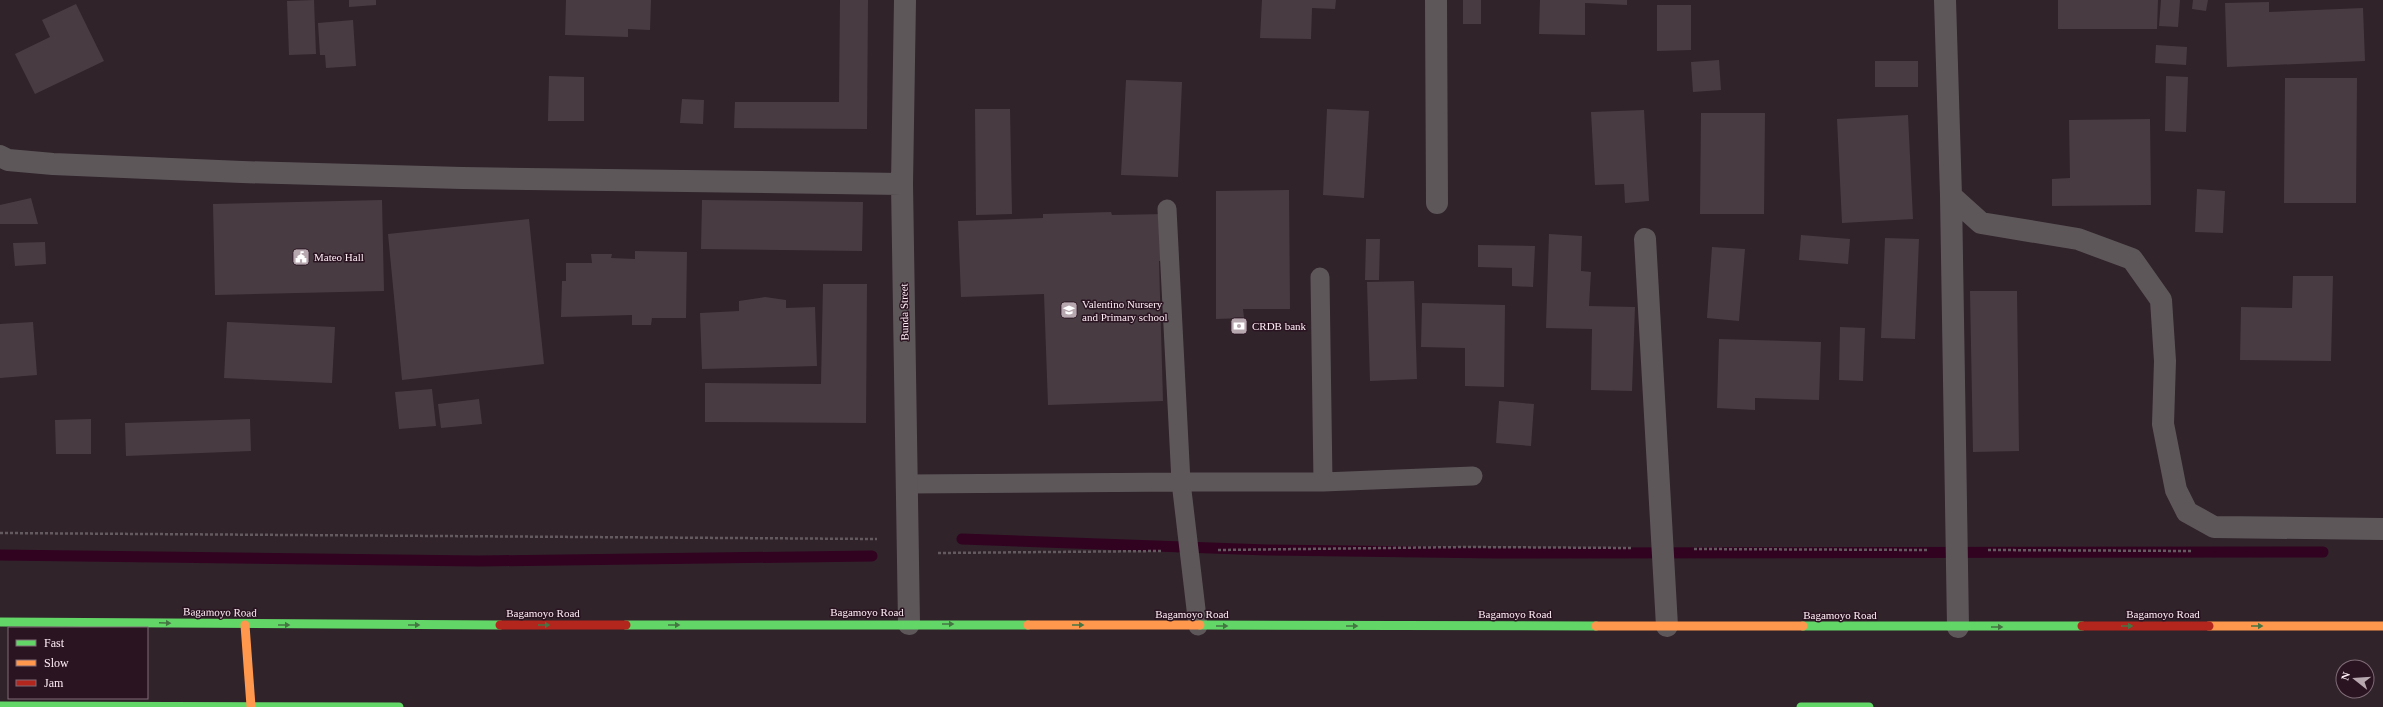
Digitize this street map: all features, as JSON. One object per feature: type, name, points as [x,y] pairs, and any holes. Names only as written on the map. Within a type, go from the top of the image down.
[{"type":"highway","name":"Bagamoyo Road","points":[[0,622],[135,622],[245,625],[909,624],[1198,626],[2383,626]]},
{"type":"highway","points":[[245,625],[251,706]]},
{"type":"highway","points":[[0,706],[399,707]]},
{"type":"highway","points":[[1800,707],[1869,707]]},
{"type":"street","name":"Bunda Street","points":[[904,0],[902,184],[909,624]]},
{"type":"street","points":[[1436,0],[1437,203]]},
{"type":"street","points":[[1945,0],[1951,196],[1958,627]]},
{"type":"street","points":[[0,156],[8,160],[53,164],[258,172],[462,178],[902,184]]},
{"type":"street","points":[[1951,196],[1981,223],[2078,238],[2132,259],[2160,300],[2164,361],[2163,424],[2176,490],[2187,512],[2214,527],[2383,529]]},
{"type":"street","points":[[1645,239],[1667,626]]},
{"type":"lane","points":[[1167,209],[1181,482],[1198,626]]},
{"type":"lane","points":[[1320,277],[1322,482]]},
{"type":"lane","points":[[907,484],[1322,482],[1473,476]]},
{"type":"building","points":[[314,0],[316,54],[289,55],[287,1]]},
{"type":"building","points":[[349,0],[376,0],[376,5],[349,7]]},
{"type":"building","points":[[566,0],[651,0],[650,30],[628,29],[628,37],[565,35]]},
{"type":"building","points":[[840,0],[868,0],[867,129],[734,128],[735,102],[839,102]]},
{"type":"building","points":[[1262,0],[1336,0],[1335,9],[1312,8],[1311,39],[1260,38]]},
{"type":"building","points":[[1463,0],[1481,0],[1481,24],[1463,24]]},
{"type":"building","points":[[1540,0],[1627,0],[1627,5],[1585,3],[1585,35],[1539,34]]},
{"type":"building","points":[[2058,0],[2158,0],[2157,29],[2058,29]]},
{"type":"building","points":[[2161,0],[2180,0],[2178,27],[2159,26]]},
{"type":"building","points":[[2193,0],[2208,0],[2206,11],[2192,9]]},
{"type":"building","points":[[2269,2],[2269,12],[2363,8],[2365,61],[2227,67],[2225,3]]},
{"type":"building","points":[[76,4],[104,61],[35,94],[15,54],[50,37],[42,20]]},
{"type":"building","points":[[1657,5],[1691,5],[1691,50],[1657,51]]},
{"type":"building","points":[[353,20],[356,66],[326,68],[325,55],[320,55],[318,23]]},
{"type":"building","points":[[2156,45],[2187,47],[2186,65],[2155,63]]},
{"type":"building","points":[[1719,60],[1721,90],[1693,92],[1691,62]]},
{"type":"building","points":[[1875,61],[1918,61],[1918,87],[1875,87]]},
{"type":"building","points":[[549,76],[584,77],[584,121],[548,121]]},
{"type":"building","points":[[2166,76],[2188,77],[2186,132],[2165,131]]},
{"type":"building","points":[[2285,78],[2357,78],[2356,203],[2284,203]]},
{"type":"building","points":[[1126,80],[1182,82],[1178,177],[1121,175]]},
{"type":"building","points":[[682,99],[704,100],[703,124],[680,123]]},
{"type":"building","points":[[975,109],[1010,109],[1012,214],[976,215]]},
{"type":"building","points":[[1327,109],[1369,111],[1364,198],[1323,195]]},
{"type":"building","points":[[1644,110],[1649,201],[1625,203],[1624,184],[1595,185],[1591,112]]},
{"type":"building","points":[[1701,113],[1765,113],[1764,214],[1700,214]]},
{"type":"building","points":[[1908,115],[1913,219],[1842,223],[1837,119]]},
{"type":"building","points":[[2150,119],[2151,205],[2052,206],[2052,179],[2070,178],[2069,120]]},
{"type":"building","points":[[2197,189],[2225,191],[2223,233],[2195,232]]},
{"type":"building","points":[[1289,190],[1290,309],[1243,309],[1244,318],[1216,319],[1216,191]]},
{"type":"building","points":[[31,198],[38,224],[0,224],[0,205]]},
{"type":"building","points":[[382,200],[384,291],[215,295],[213,204]]},
{"type":"building","points":[[702,200],[863,202],[862,251],[701,249]]},
{"type":"building","points":[[1111,212],[1112,215],[1165,214],[1167,261],[1159,261],[1163,401],[1048,405],[1044,294],[961,297],[958,221],[1043,218],[1043,214]]},
{"type":"building","points":[[529,219],[544,364],[402,380],[388,234]]},
{"type":"building","points":[[1549,234],[1582,236],[1581,271],[1591,272],[1589,306],[1635,307],[1632,391],[1591,390],[1592,329],[1546,328]]},
{"type":"building","points":[[1801,235],[1850,239],[1848,264],[1799,260]]},
{"type":"building","points":[[1885,238],[1919,239],[1915,339],[1881,338]]},
{"type":"building","points":[[1366,239],[1380,239],[1379,280],[1365,280]]},
{"type":"building","points":[[45,242],[46,264],[15,266],[13,243]]},
{"type":"building","points":[[1478,245],[1535,246],[1533,287],[1512,286],[1512,268],[1478,267]]},
{"type":"building","points":[[1712,247],[1745,249],[1739,321],[1707,318]]},
{"type":"building","points":[[635,251],[687,252],[686,318],[652,318],[651,325],[632,325],[632,315],[561,317],[562,281],[566,281],[566,263],[592,263],[591,254],[612,254],[611,258],[635,259]]},
{"type":"building","points":[[2293,276],[2333,276],[2331,361],[2240,360],[2241,307],[2292,308]]},
{"type":"building","points":[[1414,281],[1417,379],[1370,381],[1367,282]]},
{"type":"building","points":[[823,284],[867,284],[866,423],[705,422],[705,383],[821,384]]},
{"type":"building","points":[[1970,291],[2017,291],[2019,451],[1973,452]]},
{"type":"building","points":[[765,297],[786,300],[786,308],[815,307],[817,366],[702,369],[700,313],[739,311],[739,301]]},
{"type":"building","points":[[1422,303],[1505,305],[1504,387],[1465,386],[1465,348],[1421,347]]},
{"type":"building","points":[[33,322],[37,375],[0,378],[0,324]]},
{"type":"building","points":[[227,322],[335,327],[332,383],[224,378]]},
{"type":"building","points":[[1840,327],[1865,328],[1863,381],[1839,380]]},
{"type":"building","points":[[1719,339],[1821,342],[1819,400],[1755,398],[1755,410],[1717,408]]},
{"type":"building","points":[[432,389],[436,426],[399,429],[395,392]]},
{"type":"building","points":[[479,399],[482,424],[441,428],[438,404]]},
{"type":"building","points":[[1499,401],[1534,404],[1531,446],[1496,443]]},
{"type":"building","points":[[91,419],[91,454],[56,454],[55,420]]},
{"type":"building","points":[[250,419],[251,451],[126,456],[125,423]]},
{"type":"waterway","points":[[962,539],[1267,550],[1497,553],[2323,552]]},
{"type":"waterway","points":[[0,555],[479,561],[872,556]]},
{"type":"traffic: fast","points":[[0,622],[500,625]]},
{"type":"traffic: fast","points":[[626,625],[1028,625]]},
{"type":"traffic: fast","points":[[1200,625],[1596,626]]},
{"type":"traffic: fast","points":[[1803,626],[2082,626]]},
{"type":"traffic: fast","points":[[0,706],[399,707]]},
{"type":"traffic: fast","points":[[1801,707],[1869,707]]},
{"type":"traffic: slow","points":[[245,625],[251,706]]},
{"type":"traffic: slow","points":[[1028,625],[1200,625]]},
{"type":"traffic: slow","points":[[1596,626],[1803,626]]},
{"type":"traffic: slow","points":[[2209,626],[2383,626]]},
{"type":"traffic: jam","points":[[500,625],[626,625]]},
{"type":"traffic: jam","points":[[2082,626],[2209,626]]},
{"type":"place","name":"Mateo Hall","points":[[301,257]]},
{"type":"place","name":"Valentino Nursery and Primary school","points":[[1069,310]]},
{"type":"place","name":"CRDB bank","points":[[1239,326]]}]
